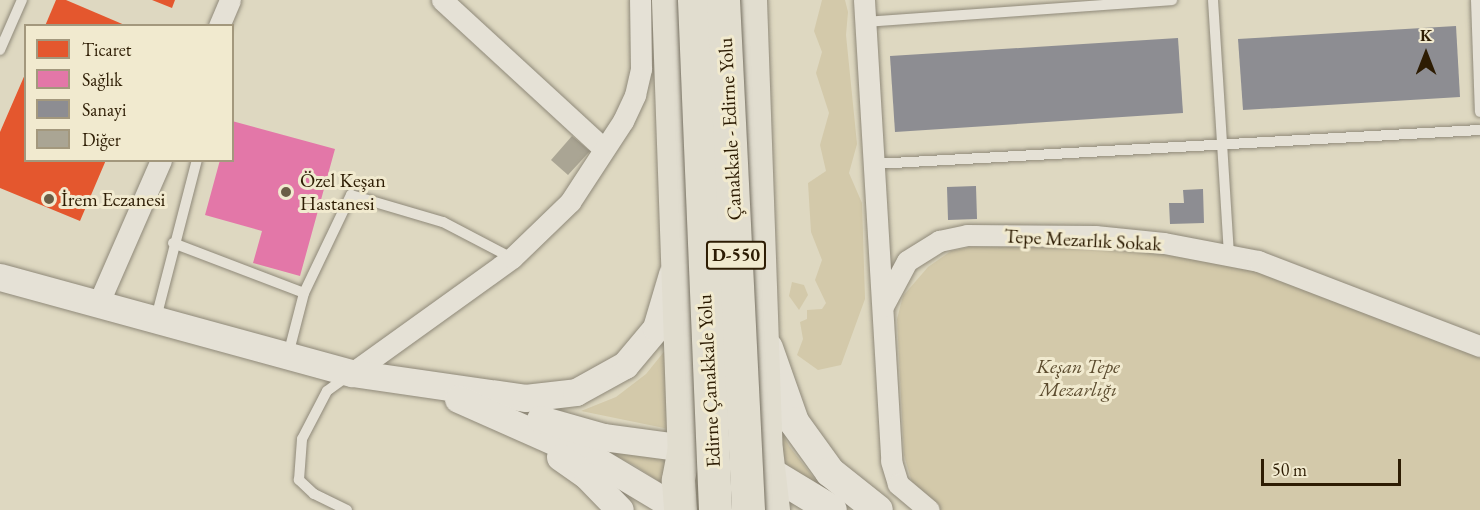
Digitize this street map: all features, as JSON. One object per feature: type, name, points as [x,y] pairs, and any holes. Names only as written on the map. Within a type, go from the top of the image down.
[{"type":"highway","points":[[668,0],[684,448],[678,480],[680,510]]},
{"type":"highway","name":"Edirne Çanakkale Yolu","points":[[694,0],[715,510]]},
{"type":"highway","name":"Çanakkale - Edirne Yolu","points":[[723,0],[748,510]]},
{"type":"highway","points":[[750,0],[760,322],[773,510]]},
{"type":"highway","points":[[684,448],[717,437],[754,441],[768,461]]},
{"type":"main road","points":[[760,322],[794,422],[830,472],[878,510]]},
{"type":"main road","points":[[768,461],[832,510]]},
{"type":"street","points":[[220,24],[230,0]]},
{"type":"street","points":[[442,0],[604,149]]},
{"type":"street","points":[[352,373],[512,258],[570,202],[623,121],[639,80],[640,0]]},
{"type":"street","points":[[864,0],[892,466],[898,484],[929,510]]},
{"type":"street","points":[[99,302],[159,162]]},
{"type":"street","points":[[0,277],[99,302],[352,373],[432,387],[552,397],[576,392],[604,379],[625,365],[656,328],[666,300],[678,231]]},
{"type":"street","name":"Tepe Mezarlık Sokak","points":[[883,306],[907,261],[927,246],[953,237],[1095,236],[1229,254],[1314,279],[1480,346]]},
{"type":"street","points":[[432,387],[603,437],[684,448]]},
{"type":"street","points":[[432,387],[598,461],[680,510]]},
{"type":"street","points":[[432,387],[564,460],[587,476],[620,510]]},
{"type":"lane","points":[[0,50],[22,0]]},
{"type":"lane","points":[[866,22],[1172,0]]},
{"type":"lane","points":[[1213,0],[1229,254]]},
{"type":"lane","points":[[1476,0],[1480,112]]},
{"type":"lane","points":[[875,164],[1480,130]]},
{"type":"lane","points":[[156,318],[173,243],[196,162]]},
{"type":"lane","points":[[288,355],[304,293],[351,195],[443,222],[512,258]]},
{"type":"lane","points":[[173,243],[304,293]]},
{"type":"lane","points":[[347,510],[314,494],[299,480],[302,439],[327,391],[352,373]]},
{"type":"green space","points":[[822,0],[845,0],[848,12],[846,35],[857,144],[849,173],[862,203],[865,299],[841,365],[818,370],[797,355],[803,339],[800,322],[807,319],[807,310],[822,309],[826,303],[815,280],[822,260],[811,232],[808,183],[826,171],[820,145],[829,113],[816,73],[822,52],[814,31]]},
{"type":"green space","name":"Keşan Tepe Mezarlığı","points":[[1107,245],[1198,257],[1276,275],[1480,354],[1480,510],[938,510],[913,486],[904,455],[897,319],[903,296],[928,267],[951,251],[970,247]]},
{"type":"green space","points":[[792,282],[804,285],[808,295],[799,310],[789,296]]},
{"type":"green space","points":[[667,348],[669,429],[581,411],[616,397],[646,374]]},
{"type":"green space","points":[[776,421],[789,446],[824,491],[780,462]]},
{"type":"green space","points":[[581,440],[672,459],[672,490],[634,465]]},
{"type":"building: Ticaret","points":[[56,0],[66,0],[122,24],[46,24]]},
{"type":"building: Ticaret","points":[[152,0],[175,0],[172,8]]},
{"type":"building: Ticaret","points":[[24,77],[24,162],[105,162],[80,221],[0,188],[0,132]]},
{"type":"building: Sağlık","name":"Özel Keşan Hastanesi","points":[[234,122],[335,149],[300,276],[253,263],[262,231],[205,215],[219,162],[234,162]]},
{"type":"building: Sanayi","points":[[1456,26],[1460,97],[1243,110],[1238,39]]},
{"type":"building: Sanayi","points":[[1178,38],[1183,113],[895,132],[890,56]]},
{"type":"building: Sanayi","points":[[976,186],[977,219],[948,220],[947,187]]},
{"type":"building: Sanayi","points":[[1203,189],[1204,223],[1170,224],[1169,203],[1184,203],[1183,190]]},
{"type":"building: Diğer","points":[[572,136],[590,151],[568,175],[551,160]]},
{"type":"place","name":"Özel Keşan Hastanesi","points":[[286,192]]},
{"type":"place","name":"İrem Eczanesi","points":[[49,199]]}]
